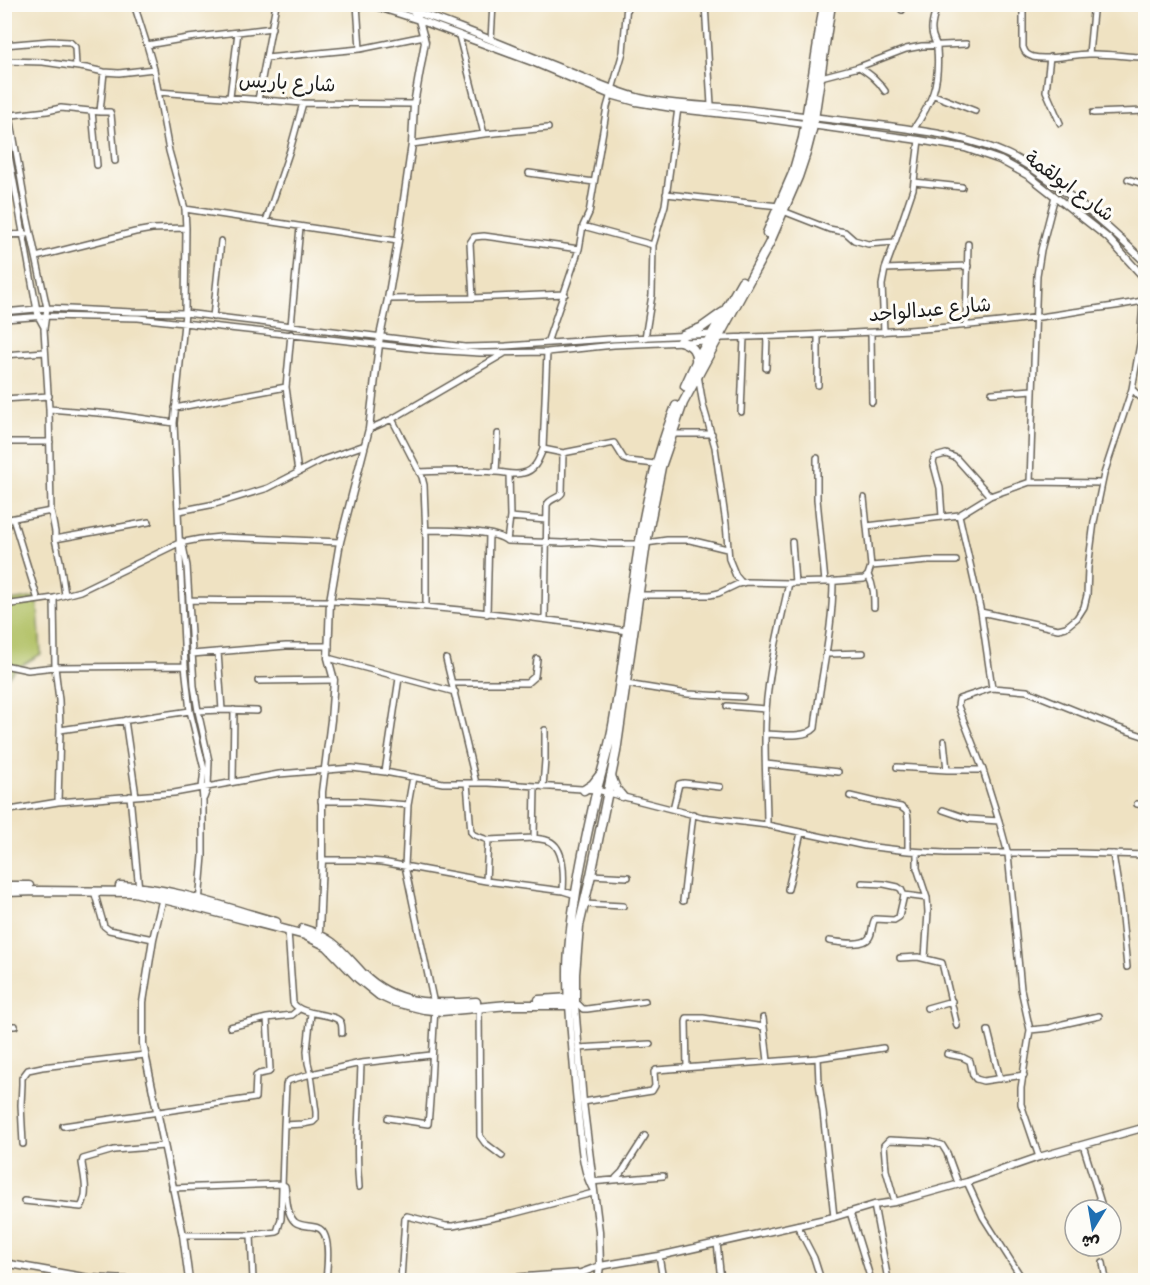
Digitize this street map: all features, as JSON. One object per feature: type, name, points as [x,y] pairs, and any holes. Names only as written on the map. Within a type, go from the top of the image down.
[{"type":"main road","points":[[572,1001],[569,950],[576,895],[597,790],[612,731],[656,464],[670,420],[696,362],[715,337],[725,310],[781,209],[806,153],[824,4]]},
{"type":"main road","points":[[810,121],[821,77],[831,4]]},
{"type":"main road","points":[[572,1001],[579,926],[616,752],[639,595],[642,543],[661,467],[683,403],[715,337],[769,244],[781,209]]},
{"type":"main road","points":[[696,362],[695,351],[682,338],[701,328],[725,310]]},
{"type":"main road","points":[[584,790],[593,784],[602,772]]},
{"type":"main road","points":[[611,776],[622,796]]},
{"type":"main road","points":[[4,886],[139,890],[198,903],[317,937],[358,978],[379,995],[403,1004],[449,1010],[479,1006],[572,1001]]},
{"type":"main road","points":[[4,892],[139,890]]},
{"type":"main road","points":[[198,903],[288,931],[317,937]]},
{"type":"main road","points":[[435,1007],[572,1001]]},
{"type":"street","points":[[134,4],[153,69],[169,151],[185,209],[185,313],[174,423],[185,666],[190,711],[204,769],[205,788]]},
{"type":"street","points":[[258,100],[276,4]]},
{"type":"street","points":[[357,4],[360,49]]},
{"type":"street","points":[[369,4],[419,20],[612,92],[732,115],[810,121]]},
{"type":"street","points":[[390,4],[412,8],[612,92]]},
{"type":"street","points":[[491,40],[493,4]]},
{"type":"street","points":[[547,343],[565,294],[579,249],[583,226],[589,213],[607,107],[623,52],[627,4]]},
{"type":"street","points":[[705,4],[711,105]]},
{"type":"street","points":[[1020,4],[1023,12],[1023,47],[1029,56],[1089,54],[1146,57]]},
{"type":"street","points":[[317,937],[322,860],[321,801],[334,680],[328,658],[330,601],[340,542],[369,429],[380,340],[398,241],[412,144],[414,104],[425,42],[419,20],[412,8]]},
{"type":"street","points":[[913,130],[934,95],[938,68],[937,45],[932,28],[936,8]]},
{"type":"street","points":[[1089,54],[1093,12]]},
{"type":"street","points":[[147,45],[272,28]]},
{"type":"street","points":[[230,98],[238,32]]},
{"type":"street","points":[[266,58],[360,49],[424,36]]},
{"type":"street","points":[[459,36],[484,134]]},
{"type":"street","points":[[4,45],[50,40],[70,42],[75,47],[76,66]]},
{"type":"street","points":[[821,77],[859,67],[896,52],[922,46],[966,44]]},
{"type":"street","points":[[1050,57],[1046,91],[1060,123]]},
{"type":"street","points":[[4,61],[43,62],[119,74],[153,69]]},
{"type":"street","points":[[859,67],[880,82],[885,91]]},
{"type":"street","points":[[100,112],[104,72]]},
{"type":"street","points":[[4,81],[7,115],[47,308],[44,329],[49,396],[51,512],[65,595]]},
{"type":"street","name":"شارع باريس","points":[[158,92],[303,103],[414,104]]},
{"type":"street","points":[[934,95],[975,111]]},
{"type":"street","points":[[266,221],[303,103]]},
{"type":"street","points":[[679,106],[711,105],[810,121]]},
{"type":"street","points":[[645,340],[652,294],[653,245],[665,205],[679,106]]},
{"type":"street","points":[[7,115],[61,108],[110,112],[115,161]]},
{"type":"street","points":[[92,111],[96,165]]},
{"type":"street","points":[[1093,113],[1146,111]]},
{"type":"street","name":"شارع ابولقمة","points":[[810,121],[913,130],[977,142],[1009,155],[1040,174],[1089,211],[1146,263]]},
{"type":"street","name":"شارع ابولقمة","points":[[810,121],[965,148],[1000,160],[1029,176],[1108,238],[1146,280]]},
{"type":"street","points":[[4,127],[38,316],[44,329]]},
{"type":"street","points":[[412,144],[548,128]]},
{"type":"street","points":[[884,332],[882,285],[885,269],[914,182],[919,140]]},
{"type":"street","points":[[529,173],[594,182]]},
{"type":"street","points":[[1128,178],[1146,185]]},
{"type":"street","points":[[914,182],[962,187]]},
{"type":"street","points":[[666,194],[781,209],[829,229],[845,231],[854,240],[868,244],[895,242]]},
{"type":"street","points":[[1030,482],[1038,263],[1055,196]]},
{"type":"street","points":[[185,209],[398,241]]},
{"type":"street","points":[[583,226],[653,245]]},
{"type":"street","points":[[291,326],[300,227]]},
{"type":"street","points":[[36,257],[135,232],[186,228]]},
{"type":"street","points":[[4,235],[31,234]]},
{"type":"street","points":[[473,298],[470,243],[474,237],[484,236],[579,249]]},
{"type":"street","points":[[213,317],[221,241]]},
{"type":"street","points":[[966,325],[968,244]]},
{"type":"street","points":[[885,269],[968,266]]},
{"type":"street","points":[[388,300],[565,294]]},
{"type":"street","points":[[981,612],[1058,629],[1066,627],[1077,618],[1084,607],[1094,522],[1102,483],[1132,389],[1140,344],[1144,300]]},
{"type":"street","name":"شارع عبدالواحد","points":[[645,340],[884,332],[1035,318],[1144,300]]},
{"type":"street","points":[[4,312],[47,308],[185,313],[291,326],[430,350],[480,353],[547,352],[645,340]]},
{"type":"street","points":[[4,319],[38,316],[138,318],[291,334],[465,347],[645,340]]},
{"type":"street","points":[[871,333],[872,402]]},
{"type":"street","points":[[291,334],[286,387],[298,472]]},
{"type":"street","points":[[818,335],[818,385]]},
{"type":"street","points":[[741,411],[744,337]]},
{"type":"street","points":[[766,368],[767,337]]},
{"type":"street","points":[[4,355],[45,352]]},
{"type":"street","points":[[369,429],[392,419],[507,352]]},
{"type":"street","points":[[419,472],[509,474],[524,473],[531,469],[538,462],[543,449],[547,352]]},
{"type":"street","points":[[698,373],[703,405],[715,447],[726,524],[727,549],[732,568],[742,583]]},
{"type":"street","points":[[175,408],[286,387]]},
{"type":"street","points":[[1132,389],[1146,400]]},
{"type":"street","points":[[992,393],[1032,390]]},
{"type":"street","points":[[4,399],[49,396]]},
{"type":"street","points":[[49,409],[111,414],[174,423]]},
{"type":"street","points":[[392,419],[419,472],[425,489],[426,607]]},
{"type":"street","points":[[496,472],[498,434]]},
{"type":"street","points":[[672,434],[712,434]]},
{"type":"street","points":[[4,442],[50,442]]},
{"type":"street","points":[[543,449],[563,453],[614,443],[624,459],[656,464]]},
{"type":"street","points":[[179,511],[215,504],[268,488],[322,460],[365,445]]},
{"type":"street","points":[[545,619],[547,503],[562,493],[563,453]]},
{"type":"street","points":[[942,516],[934,457],[946,454],[956,458],[990,496]]},
{"type":"street","points":[[817,458],[817,499],[825,582]]},
{"type":"street","points":[[507,541],[510,517],[509,474]]},
{"type":"street","points":[[867,526],[959,514],[990,496],[1030,482],[1102,483]]},
{"type":"street","points":[[864,498],[871,566],[868,575],[874,589],[874,607]]},
{"type":"street","points":[[4,520],[51,512]]},
{"type":"street","points":[[959,514],[981,612],[992,688]]},
{"type":"street","points":[[510,517],[546,520]]},
{"type":"street","points":[[13,519],[38,600]]},
{"type":"street","points":[[55,539],[149,522]]},
{"type":"street","points":[[426,530],[489,534],[507,541],[546,543],[609,544],[690,540],[727,549]]},
{"type":"street","points":[[487,614],[489,534]]},
{"type":"street","points":[[4,605],[54,598],[80,591],[181,543],[200,539],[221,537],[340,542]]},
{"type":"street","points":[[767,825],[766,709],[772,661],[792,583],[792,542]]},
{"type":"street","points":[[181,543],[187,566],[198,711],[209,761],[203,800],[203,856],[198,903]]},
{"type":"street","points":[[871,566],[956,561]]},
{"type":"street","points":[[639,595],[710,595],[727,591],[742,583],[825,582],[861,579],[868,575]]},
{"type":"street","points":[[765,734],[808,734],[815,728],[827,654],[833,581]]},
{"type":"street","points":[[54,598],[55,668],[60,730],[58,802]]},
{"type":"street","points":[[190,600],[330,601],[426,607],[627,630]]},
{"type":"street","points":[[192,654],[286,646],[329,646]]},
{"type":"street","points":[[218,652],[222,710]]},
{"type":"street","points":[[827,654],[863,653]]},
{"type":"street","points":[[328,658],[455,692]]},
{"type":"street","points":[[446,659],[476,783]]},
{"type":"street","points":[[453,683],[527,683],[535,676],[537,659]]},
{"type":"street","points":[[4,665],[28,670],[185,666]]},
{"type":"street","points":[[385,772],[399,678]]},
{"type":"street","points":[[258,681],[334,680]]},
{"type":"street","points":[[626,684],[688,694],[743,697]]},
{"type":"street","points":[[1039,1157],[1021,1104],[1030,1030],[1022,989],[1008,854],[983,770],[958,704],[959,699],[992,688],[1027,691],[1116,727],[1146,736]]},
{"type":"street","points":[[727,706],[766,709]]},
{"type":"street","points":[[234,710],[234,782]]},
{"type":"street","points":[[60,730],[190,711]]},
{"type":"street","points":[[198,711],[257,711]]},
{"type":"street","points":[[125,720],[139,890]]},
{"type":"street","points":[[543,787],[544,730]]},
{"type":"street","points":[[944,741],[946,770]]},
{"type":"street","points":[[766,764],[838,772]]},
{"type":"street","points":[[897,767],[983,770]]},
{"type":"street","points":[[4,811],[58,802],[174,793],[279,774],[352,768],[443,783],[597,790],[693,814],[767,825],[865,846],[917,852],[1146,855]]},
{"type":"street","points":[[388,1118],[428,1124],[432,1090],[431,1055],[435,1007],[405,866],[408,805],[413,777]]},
{"type":"street","points":[[467,783],[471,832],[488,840],[534,838],[550,841],[557,847],[561,861],[564,874],[563,891]]},
{"type":"street","points":[[673,809],[680,783],[720,787]]},
{"type":"street","points":[[534,838],[536,786]]},
{"type":"street","points":[[850,796],[901,807],[905,810],[908,819],[908,851]]},
{"type":"street","points":[[321,801],[408,805]]},
{"type":"street","points":[[1137,804],[1146,805]]},
{"type":"street","points":[[943,810],[969,819],[999,821]]},
{"type":"street","points":[[683,901],[693,814]]},
{"type":"street","points":[[788,889],[801,833]]},
{"type":"street","points":[[486,881],[488,840]]},
{"type":"street","points":[[917,852],[917,868],[927,898],[925,958]]},
{"type":"street","points":[[1113,854],[1127,968]]},
{"type":"street","points":[[322,860],[357,860],[405,866],[576,895]]},
{"type":"street","points":[[591,874],[628,877]]},
{"type":"street","points":[[862,884],[884,884],[898,887],[904,895],[927,898]]},
{"type":"street","points":[[94,891],[104,926],[109,930],[153,939]]},
{"type":"street","points":[[164,895],[153,939],[142,1022],[145,1054],[183,1235],[189,1281]]},
{"type":"street","points":[[829,941],[860,944],[867,941],[871,936],[872,923],[875,919],[894,920],[899,917],[904,895]]},
{"type":"street","points":[[584,904],[623,906]]},
{"type":"street","points":[[288,931],[293,1004],[299,1009],[337,1019],[341,1024],[342,1033]]},
{"type":"street","points":[[900,958],[925,958],[943,965],[957,1026]]},
{"type":"street","points":[[572,1001],[583,1009],[587,1009],[645,1001]]},
{"type":"street","points":[[572,1001],[591,1182],[599,1231],[598,1281]]},
{"type":"street","points":[[572,1001],[575,1094],[584,1169],[591,1182]]},
{"type":"street","points":[[927,1008],[952,1001]]},
{"type":"street","points":[[479,1006],[480,1136],[485,1143],[502,1156]]},
{"type":"street","points":[[230,1027],[267,1018],[292,1015],[299,1009]]},
{"type":"street","points":[[284,1125],[303,1124],[316,1119],[307,1052],[311,1013]]},
{"type":"street","points":[[1030,1030],[1050,1028],[1099,1016]]},
{"type":"street","points":[[63,1126],[255,1098],[256,1076],[270,1070],[267,1018]]},
{"type":"street","points":[[687,1068],[687,1018],[703,1018],[764,1028]]},
{"type":"street","points":[[763,1018],[768,1061]]},
{"type":"street","points":[[4,1026],[15,1026]]},
{"type":"street","points":[[988,1031],[1000,1078]]},
{"type":"street","points":[[578,1048],[650,1044]]},
{"type":"street","points":[[583,1102],[652,1091],[655,1086],[654,1072],[656,1070],[818,1058],[883,1048]]},
{"type":"street","points":[[23,1144],[22,1078],[28,1070],[145,1054]]},
{"type":"street","points":[[947,1054],[970,1061],[976,1079],[983,1081],[1024,1075]]},
{"type":"street","points":[[183,1235],[277,1233],[280,1224],[287,1082],[361,1063],[431,1055]]},
{"type":"street","points":[[818,1058],[834,1217]]},
{"type":"street","points":[[359,1187],[357,1140],[361,1063]]},
{"type":"street","points":[[482,1281],[580,1273],[600,1266],[659,1256],[834,1217],[968,1182],[1039,1157],[1146,1127]]},
{"type":"street","points":[[614,1179],[622,1172],[645,1136]]},
{"type":"street","points":[[895,1202],[886,1170],[884,1145],[889,1140],[931,1142],[942,1145],[958,1184]]},
{"type":"street","points":[[1083,1145],[1099,1198]]},
{"type":"street","points":[[24,1201],[81,1207],[86,1190],[83,1159],[114,1150],[164,1146]]},
{"type":"street","points":[[591,1182],[663,1176]]},
{"type":"street","points":[[968,1182],[984,1217],[1023,1281]]},
{"type":"street","points":[[172,1188],[285,1186],[294,1221],[321,1229],[324,1233],[327,1246],[326,1281]]},
{"type":"street","points":[[401,1281],[405,1218],[407,1216],[453,1226],[512,1214],[593,1192]]},
{"type":"street","points":[[874,1205],[888,1281]]},
{"type":"street","points":[[850,1212],[871,1281]]},
{"type":"street","points":[[797,1225],[814,1258],[821,1281]]},
{"type":"street","points":[[251,1235],[254,1281]]},
{"type":"street","points":[[717,1242],[721,1281]]},
{"type":"street","points":[[659,1256],[663,1281]]},
{"type":"street","points":[[4,1263],[89,1278],[128,1281]]},
{"type":"street","points":[[1104,1263],[1106,1281]]},
{"type":"green space","points":[[36,597],[41,654],[14,670],[5,681],[4,602]]}]
